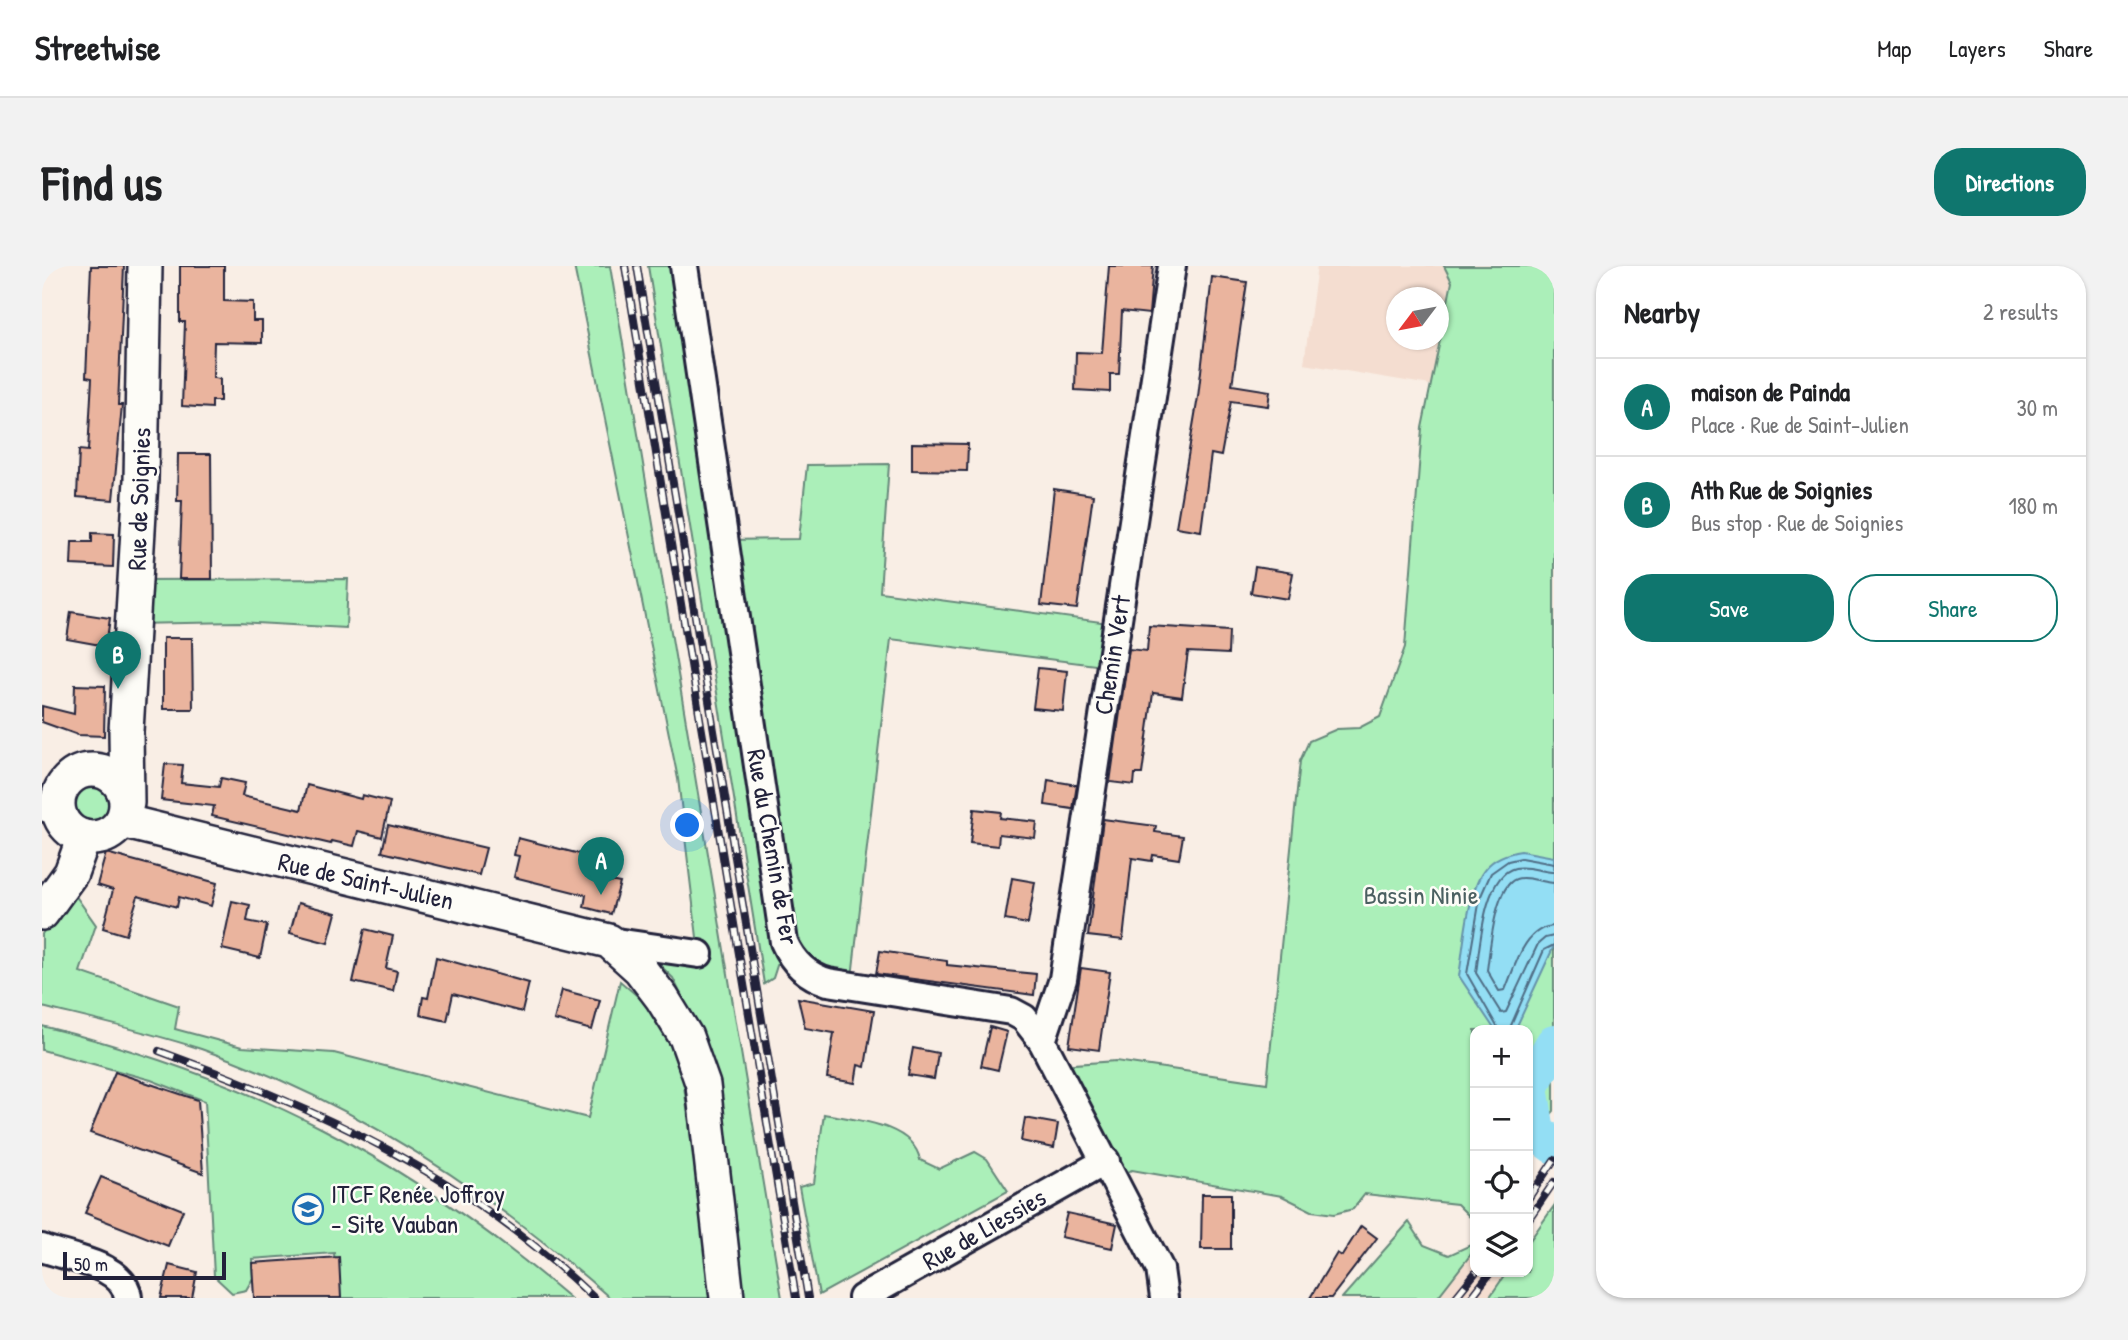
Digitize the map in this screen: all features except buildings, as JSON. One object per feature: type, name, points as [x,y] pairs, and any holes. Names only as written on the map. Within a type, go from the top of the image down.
[{"type":"street","name":"Rue de Soignies","points":[[125,812],[126,731],[141,480],[145,266]]},
{"type":"street","name":"Rue du Chemin de Fer","points":[[684,266],[784,942],[789,953],[802,970],[828,982],[1011,1011],[1024,1018],[1042,1041],[1106,1161],[1160,1269],[1164,1298]]},
{"type":"street","name":"Chemin Vert","points":[[1042,1041],[1063,979],[1172,266]]},
{"type":"street","name":"Rue de Soignies","points":[[103,772],[126,731]]},
{"type":"street","points":[[103,772],[116,780],[123,790],[125,812],[106,835],[84,837],[68,828],[50,810],[58,800],[67,779],[77,773],[103,772]]},
{"type":"street","name":"Rue de Saint-Julien","points":[[125,812],[609,941],[699,954]]},
{"type":"street","points":[[42,913],[71,873],[84,837]]},
{"type":"street","name":"Rue de Saint-Julien","points":[[609,941],[640,969],[662,998],[686,1037],[703,1085],[727,1298]]},
{"type":"street","name":"Rue de Liessies","points":[[863,1298],[1106,1161]]},
{"type":"street","points":[[42,1248],[108,1271],[121,1281],[128,1298]]},
{"type":"shaded area","points":[[1317,266],[1444,266],[1452,282],[1449,300],[1449,287],[1386,287],[1386,350],[1438,350],[1430,385],[1304,364]]},
{"type":"shaded area","points":[[1470,1254],[1470,1277],[1504,1277],[1489,1298],[1436,1298]]},
{"type":"green space","points":[[574,266],[610,266],[782,1298],[744,1298],[713,1060],[673,978],[641,946],[699,954],[678,779]]},
{"type":"green space","points":[[648,266],[684,266],[726,540],[799,539],[807,465],[889,464],[880,592],[1116,624],[1111,667],[891,639],[851,986],[784,944],[773,978],[764,984]]},
{"type":"green space","name":"Bassin Ninie","points":[[1444,266],[1554,266],[1554,1111],[1536,1132],[1533,1158],[1533,1025],[1470,1025],[1470,1217],[1457,1204],[1365,1194],[1353,1209],[1334,1214],[1312,1211],[1282,1196],[1132,1170],[1113,1177],[1061,1065],[1116,1061],[1267,1083],[1300,761],[1309,741],[1337,729],[1359,728],[1380,717],[1405,647],[1422,428],[1438,350],[1449,350],[1449,297],[1452,282]]},
{"type":"green space","points":[[348,579],[346,628],[239,622],[132,624],[135,580]]},
{"type":"green space","points":[[92,780],[109,787],[116,804],[109,821],[92,828],[75,821],[68,804],[75,787]]},
{"type":"green space","points":[[73,892],[96,925],[80,972],[179,1006],[175,1029],[242,1047],[334,1053],[588,1118],[620,981],[649,1006],[667,1034],[683,1078],[712,1298],[610,1298],[564,1259],[468,1186],[418,1153],[312,1095],[201,1049],[42,1007],[42,934]]},
{"type":"green space","name":"ITCF Renée Joffroy - Site Vauban","points":[[42,1026],[190,1071],[258,1098],[323,1129],[386,1164],[447,1204],[509,1248],[570,1298],[338,1298],[334,1253],[252,1259],[253,1278],[246,1290],[232,1293],[214,1276],[205,1101],[151,1080],[42,1050]]},
{"type":"green space","points":[[824,1114],[867,1122],[895,1131],[907,1138],[920,1160],[939,1169],[975,1152],[987,1159],[1008,1191],[819,1295],[799,1187],[814,1183]]},
{"type":"green space","points":[[1554,1206],[1554,1298],[1489,1298],[1504,1277],[1533,1277],[1533,1236]]},
{"type":"green space","points":[[1409,1222],[1424,1245],[1449,1255],[1470,1245],[1470,1255],[1437,1298],[1342,1298]]},
{"type":"water","points":[[1521,851],[1554,857],[1554,946],[1517,1025],[1492,1025],[1459,976],[1474,890],[1486,868],[1507,854]]},
{"type":"waterway","points":[[1554,1044],[1529,1087],[1536,1132],[1554,1145]]},
{"type":"railway","points":[[625,266],[796,1298]]},
{"type":"railway","points":[[637,266],[808,1298]]},
{"type":"railway","points":[[159,1051],[335,1123],[443,1181],[545,1254],[594,1298]]},
{"type":"railway","points":[[1533,1192],[1554,1160]]},
{"type":"railway","points":[[1532,1214],[1554,1182]]},
{"type":"railway","points":[[1455,1298],[1472,1277]]},
{"type":"railway","points":[[1471,1298],[1487,1277]]},
{"type":"place","name":"Ath Rue de Soignies","points":[[118,689]]},
{"type":"place","name":"maison de Painda","points":[[601,895]]},
{"type":"place","name":"ITCF Renée Joffroy - Site Vauban","points":[[308,1209]]}]
